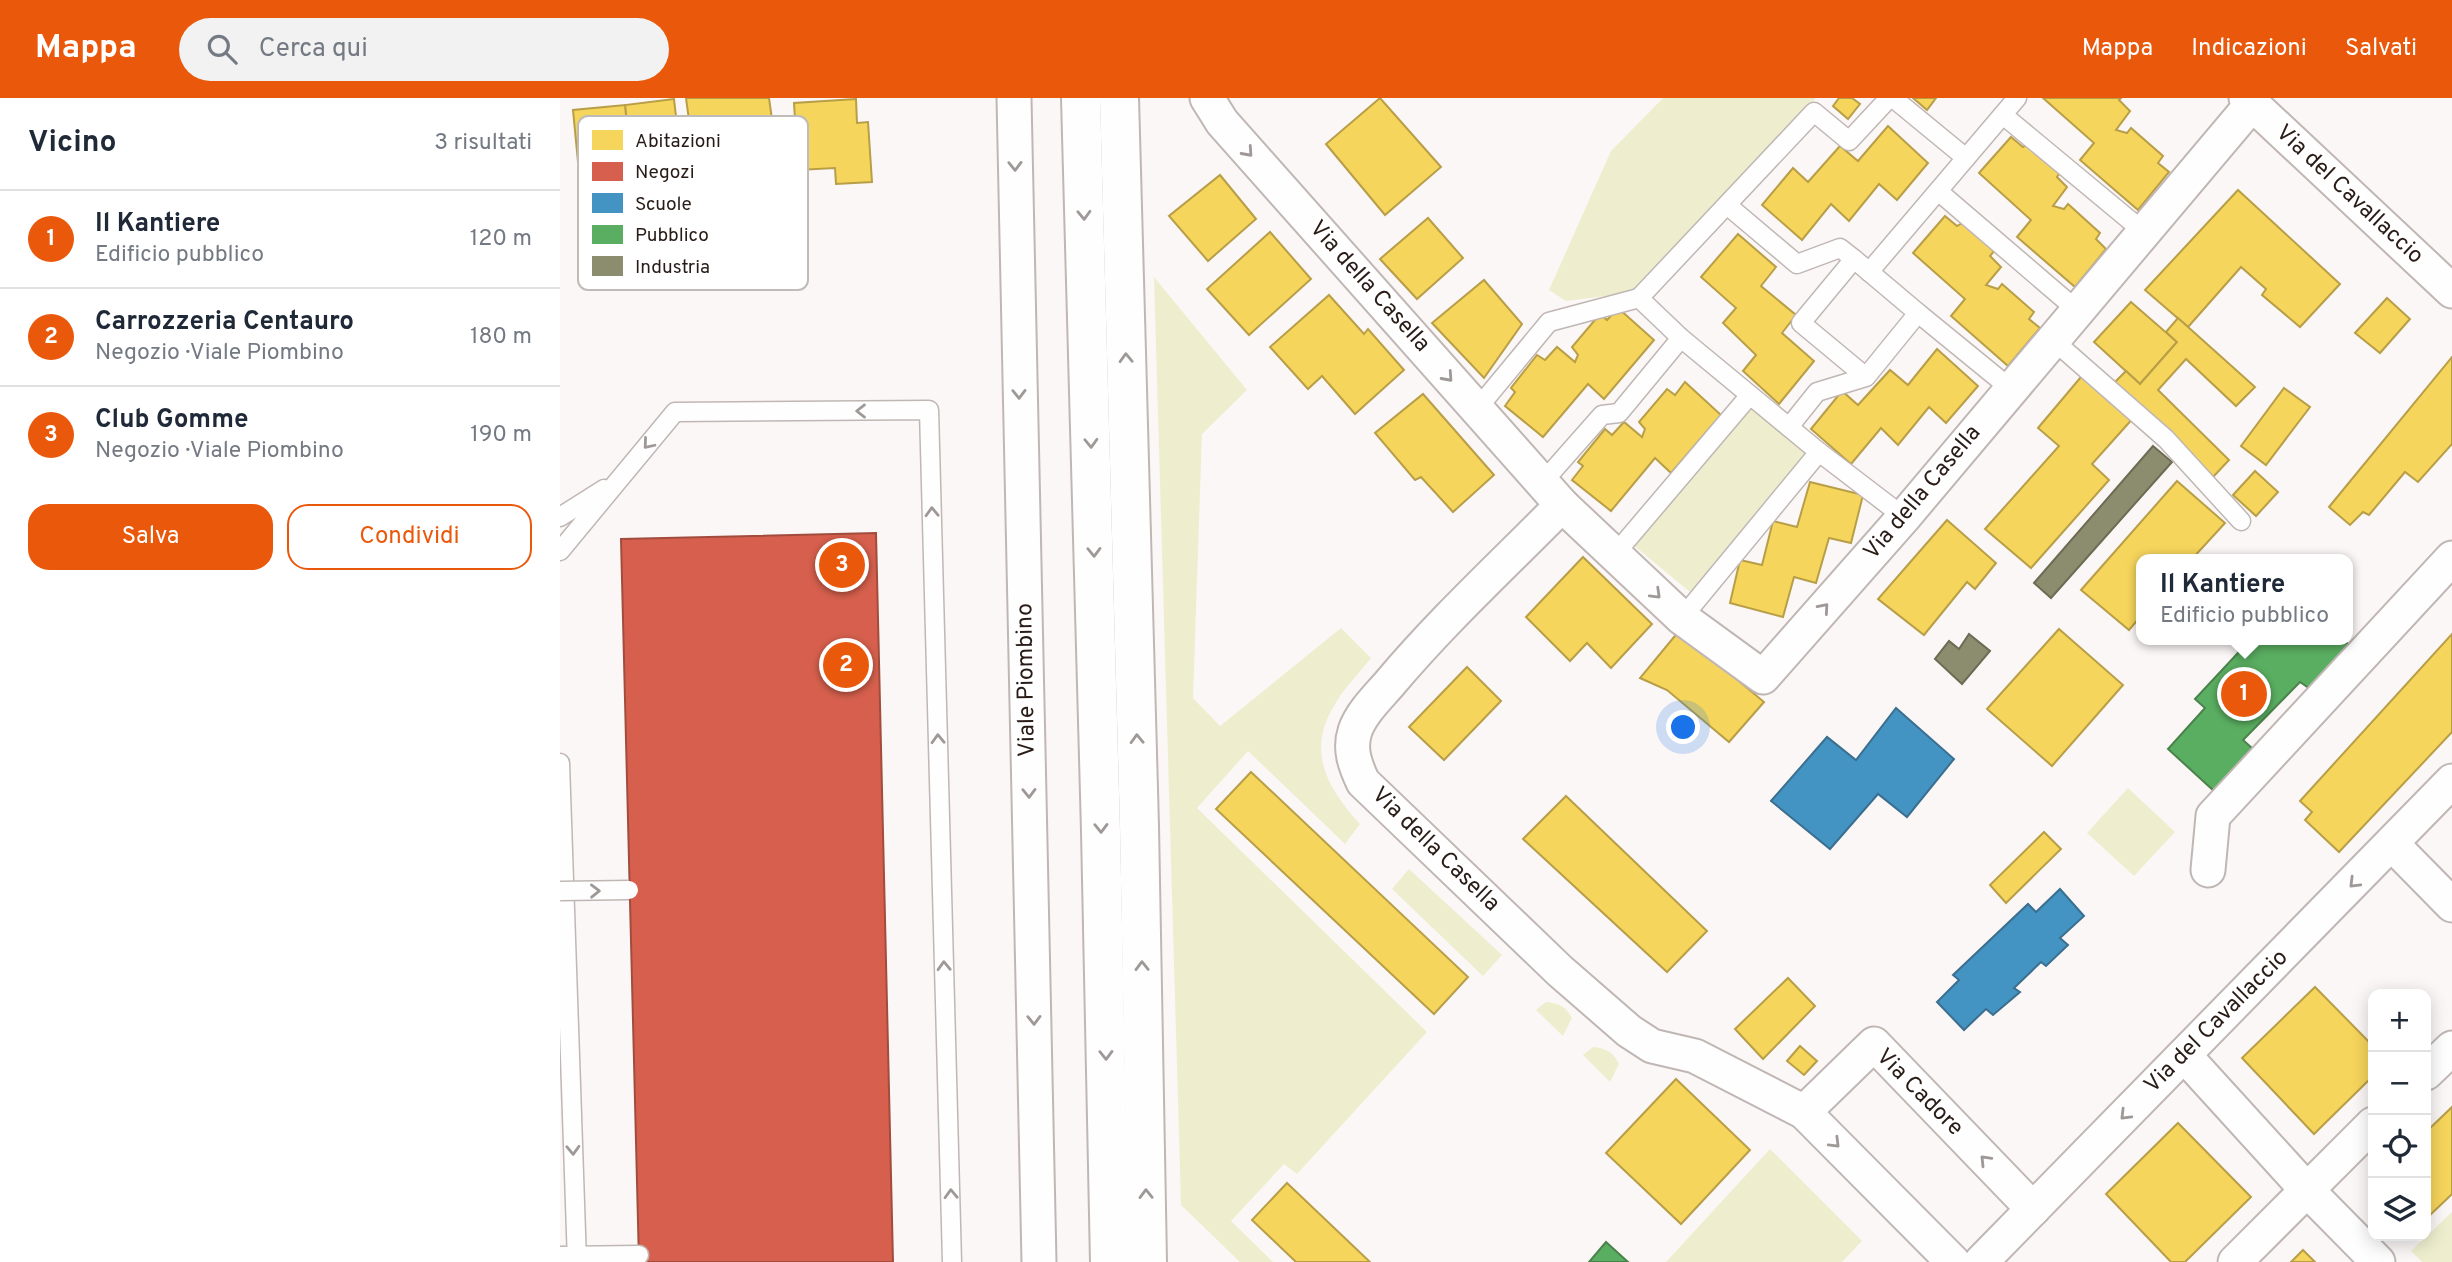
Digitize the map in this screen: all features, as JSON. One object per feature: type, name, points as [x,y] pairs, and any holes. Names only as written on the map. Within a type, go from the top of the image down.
[{"type":"highway","points":[[1119,98],[1145,1083],[1147,1262]]},
{"type":"highway","points":[[1122,223],[1130,98]]},
{"type":"highway","points":[[1080,106],[1092,483],[1110,1262]]},
{"type":"street","name":"Viale Piombino","points":[[1014,98],[1039,1262]]},
{"type":"street","name":"Via della Casella","points":[[1207,98],[1212,110],[1222,122],[1552,494],[1682,618],[1763,677],[1904,517],[2144,232],[2249,101]]},
{"type":"street","name":"Via del Cavallaccio","points":[[2249,101],[2452,291]]},
{"type":"street","name":"Via della Casella","points":[[1552,494],[1365,713],[1356,728],[1353,742],[1356,766],[1363,782],[1560,971],[1629,1031],[1652,1046],[1695,1056],[1804,1112]]},
{"type":"street","points":[[2208,870],[2213,816],[2452,558]]},
{"type":"street","name":"Via del Cavallaccio","points":[[1981,1262],[2452,781]]},
{"type":"street","points":[[2392,844],[2452,905]]},
{"type":"street","name":"Via Cadore","points":[[1804,1112],[1874,1044],[2033,1209]]},
{"type":"street","points":[[2431,1068],[2452,1048]]},
{"type":"street","points":[[2184,1055],[2306,1189],[2378,1262]]},
{"type":"street","points":[[1804,1112],[1953,1262]]},
{"type":"street","points":[[2235,1262],[2368,1129]]},
{"type":"lane","points":[[1477,409],[1549,322],[1639,298],[1814,112],[1849,141],[1891,98],[1966,158]]},
{"type":"lane","points":[[1869,272],[2017,98]]},
{"type":"lane","points":[[2003,115],[2144,232]]},
{"type":"lane","points":[[1938,191],[2078,310]]},
{"type":"lane","points":[[1727,205],[1797,264],[1840,248],[2011,388]]},
{"type":"lane","points":[[1854,260],[1801,323],[1866,377]]},
{"type":"lane","points":[[1639,298],[1681,338],[1819,452],[1904,517]]},
{"type":"lane","points":[[1789,427],[1817,392],[1866,377],[1918,313]]},
{"type":"lane","points":[[1552,494],[1602,415],[1619,413],[1681,338]]},
{"type":"lane","points":[[2053,340],[2166,439],[2241,521]]},
{"type":"lane","points":[[1615,554],[1750,395]]},
{"type":"lane","points":[[560,551],[675,412],[929,410],[952,1262]]},
{"type":"lane","points":[[1682,618],[1819,452]]},
{"type":"lane","points":[[560,517],[619,480]]},
{"type":"lane","points":[[560,763],[577,1262]]},
{"type":"lane","points":[[560,891],[629,890]]},
{"type":"lane","points":[[560,1256],[639,1255]]},
{"type":"green space","points":[[1663,98],[1816,98],[1639,292],[1566,301],[1549,290],[1611,151]]},
{"type":"green space","points":[[1154,277],[1247,390],[1202,434],[1193,698],[1220,726],[1341,628],[1371,658],[1338,700],[1326,723],[1322,739],[1321,754],[1330,783],[1360,824],[1345,844],[1248,751],[1197,808],[1427,1032],[1297,1174],[1284,1164],[1231,1221],[1273,1262],[1240,1262],[1181,1205]]},
{"type":"green space","points":[[1750,405],[1809,453],[1691,593],[1632,544]]},
{"type":"green space","points":[[2128,788],[2175,832],[2134,876],[2087,833]]},
{"type":"green space","points":[[1409,869],[1502,955],[1483,976],[1392,889]]},
{"type":"green space","points":[[1546,1002],[1562,1006],[1572,1018],[1563,1036],[1536,1010]]},
{"type":"green space","points":[[1593,1047],[1609,1051],[1619,1064],[1610,1082],[1583,1055]]},
{"type":"green space","points":[[1770,1149],[1862,1241],[1842,1262],[1666,1262]]},
{"type":"green space","points":[[2452,1212],[2452,1262],[2422,1262],[2411,1251],[2422,1241],[2431,1241],[2431,1232]]},
{"type":"building: Abitazioni","points":[[686,98],[769,98],[772,116],[688,116]]},
{"type":"building: Abitazioni","points":[[1380,98],[1441,167],[1385,215],[1326,144]]},
{"type":"building: Abitazioni","points":[[1839,98],[1852,98],[1860,104],[1848,119],[1833,106]]},
{"type":"building: Abitazioni","points":[[1913,98],[1936,98],[1927,110]]},
{"type":"building: Abitazioni","points":[[2043,98],[2121,98],[2119,100],[2130,111],[2116,130],[2127,133],[2131,128],[2163,156],[2158,163],[2169,172],[2138,210],[2080,160],[2094,143]]},
{"type":"building: Abitazioni","points":[[674,99],[676,116],[626,116],[625,105]]},
{"type":"building: Abitazioni","points":[[856,99],[857,123],[868,122],[872,182],[836,184],[835,168],[808,169],[808,116],[795,116],[794,103]]},
{"type":"building: Abitazioni","points":[[625,105],[626,116],[578,116],[578,162],[573,110]]},
{"type":"building: Abitazioni","points":[[1888,126],[1928,163],[1897,200],[1879,184],[1849,221],[1831,204],[1802,240],[1762,205],[1793,168],[1808,182],[1840,146],[1858,161]]},
{"type":"building: Abitazioni","points":[[2011,137],[2023,147],[2030,143],[2061,171],[2057,177],[2067,187],[2053,206],[2064,209],[2068,204],[2100,233],[2096,239],[2106,249],[2075,287],[2017,237],[2031,220],[1979,173]]},
{"type":"building: Abitazioni","points":[[1220,175],[1256,219],[1208,261],[1169,216]]},
{"type":"building: Abitazioni","points":[[2238,190],[2340,284],[2300,327],[2262,295],[2266,289],[2241,267],[2188,327],[2145,290]]},
{"type":"building: Abitazioni","points":[[1945,216],[1957,226],[1964,222],[1995,250],[1990,256],[2001,267],[1986,285],[1998,289],[2002,284],[2034,312],[2029,319],[2040,328],[2008,366],[1951,316],[1965,299],[1913,253]]},
{"type":"building: Abitazioni","points":[[1428,218],[1463,258],[1417,299],[1380,259]]},
{"type":"building: Abitazioni","points":[[1270,232],[1311,279],[1249,335],[1207,289]]},
{"type":"building: Abitazioni","points":[[1738,234],[1776,267],[1761,286],[1796,315],[1782,333],[1814,361],[1779,404],[1743,371],[1756,355],[1723,323],[1736,308],[1701,277]]},
{"type":"building: Abitazioni","points":[[1484,280],[1522,324],[1484,378],[1432,323]]},
{"type":"building: Abitazioni","points":[[1329,295],[1364,334],[1368,329],[1404,370],[1355,414],[1322,376],[1308,389],[1270,347]]},
{"type":"building: Abitazioni","points":[[2387,298],[2410,319],[2380,353],[2355,333]]},
{"type":"building: Abitazioni","points":[[2131,302],[2177,342],[2140,384],[2094,342]]},
{"type":"building: Abitazioni","points":[[1618,308],[1654,340],[1604,399],[1588,384],[1543,437],[1505,406],[1515,392],[1511,388],[1537,355],[1545,360],[1557,347],[1575,362],[1578,355],[1572,347],[1600,314],[1607,320]]},
{"type":"building: Abitazioni","points":[[2178,318],[2255,387],[2236,406],[2186,359],[2158,390],[2229,460],[2213,477],[2114,383],[2126,371],[2140,384],[2177,342],[2166,332]]},
{"type":"building: Abitazioni","points":[[1937,349],[1978,386],[1946,423],[1929,407],[1898,445],[1881,428],[1851,464],[1811,429],[1842,391],[1858,405],[1890,370],[1908,385]]},
{"type":"building: Abitazioni","points":[[2452,357],[2452,444],[2418,482],[2405,472],[2369,515],[2363,512],[2350,525],[2329,507]]},
{"type":"building: Abitazioni","points":[[2086,371],[2135,416],[2092,464],[2109,480],[2031,568],[1985,529],[2059,446],[2038,428]]},
{"type":"building: Abitazioni","points":[[1685,382],[1721,415],[1671,473],[1655,458],[1611,511],[1572,480],[1583,466],[1578,462],[1605,429],[1612,435],[1624,422],[1642,437],[1645,429],[1639,422],[1667,389],[1675,395]]},
{"type":"building: Abitazioni","points":[[2284,388],[2310,407],[2266,465],[2241,446]]},
{"type":"building: Abitazioni","points":[[1423,394],[1494,475],[1453,512],[1421,477],[1415,480],[1375,433]]},
{"type":"building: Abitazioni","points":[[2255,471],[2278,492],[2256,516],[2233,495]]},
{"type":"building: Abitazioni","points":[[2177,481],[2225,523],[2197,554],[2136,554],[2136,622],[2129,630],[2081,590]]},
{"type":"building: Abitazioni","points":[[1810,482],[1863,495],[1851,543],[1829,538],[1816,583],[1794,577],[1783,617],[1730,603],[1740,560],[1762,565],[1773,521],[1797,527]]},
{"type":"building: Abitazioni","points":[[1947,520],[1996,563],[1975,589],[1967,582],[1924,635],[1878,599]]},
{"type":"building: Abitazioni","points":[[1583,557],[1652,624],[1611,668],[1587,643],[1570,661],[1526,617]]},
{"type":"building: Abitazioni","points":[[2059,629],[2123,685],[2052,766],[1987,709]]},
{"type":"building: Abitazioni","points":[[1679,631],[1764,702],[1729,742],[1667,690],[1640,678]]},
{"type":"building: Abitazioni","points":[[2452,634],[2452,732],[2339,852],[2305,820],[2312,812],[2300,801]]},
{"type":"building: Abitazioni","points":[[1467,667],[1501,701],[1444,760],[1409,727]]},
{"type":"building: Abitazioni","points":[[1251,772],[1468,977],[1434,1014],[1216,809]]},
{"type":"building: Abitazioni","points":[[1566,796],[1707,931],[1667,972],[1523,839]]},
{"type":"building: Abitazioni","points":[[2044,832],[2061,849],[2006,903],[1990,885]]},
{"type":"building: Abitazioni","points":[[1788,978],[1815,1006],[1763,1059],[1735,1029]]},
{"type":"building: Abitazioni","points":[[2315,987],[2368,1041],[2368,1081],[2314,1134],[2242,1058]]},
{"type":"building: Abitazioni","points":[[1800,1046],[1817,1061],[1804,1075],[1787,1061]]},
{"type":"building: Abitazioni","points":[[1676,1079],[1750,1150],[1681,1224],[1606,1153]]},
{"type":"building: Abitazioni","points":[[2452,1107],[2452,1194],[2431,1214],[2431,1178],[2431,1127]]},
{"type":"building: Abitazioni","points":[[2178,1123],[2251,1197],[2185,1262],[2171,1262],[2106,1194]]},
{"type":"building: Abitazioni","points":[[1287,1183],[1370,1262],[1296,1262],[1252,1220]]},
{"type":"building: Abitazioni","points":[[2303,1250],[2315,1262],[2291,1262]]},
{"type":"building: Negozi","points":[[876,533],[893,1262],[639,1262],[621,539]]},
{"type":"building: Scuole","points":[[1896,708],[1954,759],[1907,817],[1878,794],[1830,849],[1771,801],[1827,737],[1856,760]]},
{"type":"building: Scuole","points":[[2060,889],[2084,916],[2060,938],[2068,945],[2046,966],[2041,962],[2014,988],[2020,992],[1993,1015],[1986,1009],[1964,1030],[1937,1002],[1959,980],[1953,975],[2028,904],[2036,912]]},
{"type":"building: Pubblico","points":[[2245,645],[2349,645],[2310,689],[2300,682],[2243,740],[2252,748],[2214,791],[2168,749],[2205,708],[2195,699]]},
{"type":"building: Pubblico","points":[[1606,1242],[1628,1262],[1589,1262]]},
{"type":"building: Industria","points":[[2153,446],[2172,462],[2051,598],[2034,583]]},
{"type":"building: Industria","points":[[1969,634],[1990,651],[1962,684],[1935,659],[1949,641],[1959,649]]},
{"type":"place","name":"Club Gomme","points":[[842,565]]},
{"type":"place","name":"Carrozzeria Centauro","points":[[846,665]]},
{"type":"place","name":"Il Kantiere","points":[[2244,694]]}]
